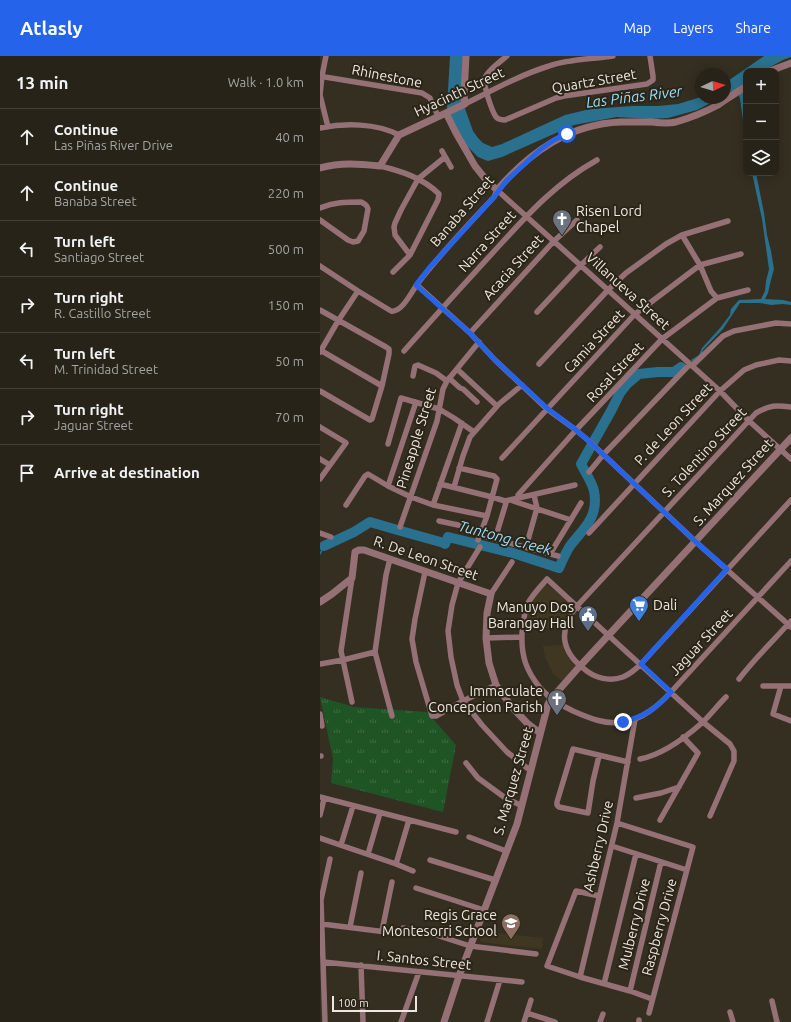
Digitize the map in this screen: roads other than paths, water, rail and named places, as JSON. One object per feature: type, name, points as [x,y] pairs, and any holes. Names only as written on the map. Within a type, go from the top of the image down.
[{"type":"street","points":[[326,56],[321,76],[320,95],[328,127]]},
{"type":"street","points":[[464,104],[466,56]]},
{"type":"street","points":[[486,93],[485,77],[507,56]]},
{"type":"street","name":"Hyacinth Street","points":[[399,135],[447,113],[497,87],[549,66],[562,62],[613,56]]},
{"type":"street","name":"Quartz Street","points":[[486,93],[497,118],[505,120],[556,98],[648,84],[653,80],[650,56]]},
{"type":"street","points":[[778,68],[791,63]]},
{"type":"street","name":"Rhinestone","points":[[321,76],[422,93],[430,98],[438,116]]},
{"type":"street","name":"Banaba Street","points":[[358,291],[395,312],[399,309],[430,267],[494,197],[497,190],[512,174],[554,140],[592,126],[618,122],[677,122],[711,109],[743,88]]},
{"type":"street","name":"Villanueva Street","points":[[447,113],[474,166],[487,181],[720,391],[748,420],[791,459]]},
{"type":"street","points":[[320,128],[366,126],[391,131],[399,135],[380,166]]},
{"type":"street","points":[[442,152],[451,167]]},
{"type":"street","points":[[410,255],[394,235],[394,227],[401,210],[418,179],[445,157]]},
{"type":"street","name":"Narra Street","points":[[404,351],[526,216],[557,187],[577,172],[597,160]]},
{"type":"street","points":[[320,168],[349,163],[394,169],[418,179],[439,194],[438,200],[410,255],[393,272]]},
{"type":"street","points":[[320,208],[328,204],[338,202],[353,202],[365,203],[368,209],[364,231],[358,241],[353,242],[348,240],[320,220]]},
{"type":"street","name":"Acacia Street","points":[[470,333],[554,241],[577,220]]},
{"type":"street","points":[[539,364],[608,290],[626,273],[666,244],[682,235],[728,221]]},
{"type":"street","points":[[682,235],[700,265],[711,290],[717,298]]},
{"type":"street","points":[[537,312],[600,247]]},
{"type":"street","name":"Camia Street","points":[[502,458],[634,315],[700,265],[741,254]]},
{"type":"street","points":[[320,266],[358,291],[320,351],[382,386]]},
{"type":"street","points":[[416,285],[470,333],[495,360],[548,409],[592,444],[696,542],[790,624],[763,650],[739,679]]},
{"type":"street","name":"Rosal Street","points":[[518,495],[576,430],[662,339],[717,298],[748,290]]},
{"type":"street","points":[[320,310],[384,346],[388,349],[389,354],[382,386],[372,419],[370,420],[320,391]]},
{"type":"street","points":[[589,472],[603,455],[689,364],[723,336],[734,331],[776,323],[791,324]]},
{"type":"street","name":"Pineapple Street","points":[[400,527],[437,421],[443,389],[448,379],[479,342]]},
{"type":"street","name":"P. de Leon Street","points":[[589,533],[720,391],[744,370],[756,365],[779,360],[791,362]]},
{"type":"street","points":[[413,376],[415,366],[418,365],[448,379],[463,389],[477,402]]},
{"type":"street","points":[[457,369],[497,406]]},
{"type":"street","points":[[454,488],[459,468],[470,437],[497,406],[522,385]]},
{"type":"street","points":[[388,444],[402,398],[439,409],[474,432]]},
{"type":"street","points":[[388,486],[416,402]]},
{"type":"street","name":"S. Tolentino Street","points":[[791,407],[778,406],[765,408],[748,420],[577,606],[569,617],[566,626],[565,642],[570,656],[590,674],[598,678],[616,679],[631,673],[641,664],[791,500]]},
{"type":"street","points":[[433,505],[462,423]]},
{"type":"street","points":[[320,427],[346,443],[320,479]]},
{"type":"street","name":"S. Marquez Street","points":[[444,1022],[470,946],[517,824],[548,704],[580,666],[610,636],[791,438]]},
{"type":"street","points":[[320,459],[330,465]]},
{"type":"street","points":[[459,468],[495,477],[497,481],[480,535]]},
{"type":"street","points":[[346,505],[367,474],[411,497],[433,505],[487,516]]},
{"type":"street","points":[[440,484],[537,508],[571,520]]},
{"type":"street","points":[[495,539],[506,503],[508,501],[575,486]]},
{"type":"street","points":[[526,547],[537,508],[534,495]]},
{"type":"street","points":[[550,554],[581,503]]},
{"type":"street","points":[[439,521],[480,535],[558,556]]},
{"type":"street","points":[[320,533],[330,537]]},
{"type":"street","points":[[480,547],[458,583],[452,605],[448,630],[451,657],[457,685],[464,701],[482,725],[507,752],[530,771]]},
{"type":"street","name":"R. De Leon Street","points":[[352,578],[355,552],[364,550],[491,594]]},
{"type":"street","points":[[390,560],[386,575],[375,652],[392,716]]},
{"type":"street","name":"Jaguar Street","points":[[551,699],[589,718],[611,723],[623,722],[644,715],[652,710],[671,692],[791,561]]},
{"type":"street","points":[[512,562],[491,594],[486,638],[489,663],[496,685],[512,707],[527,723],[540,733]]},
{"type":"street","points":[[425,572],[416,612],[412,639],[416,662],[432,716],[436,716],[496,685]]},
{"type":"street","points":[[320,602],[352,578]]},
{"type":"street","points":[[352,578],[341,650],[352,702]]},
{"type":"street","points":[[551,699],[529,672],[524,657],[522,637],[524,620],[529,602],[547,579],[703,722],[730,744],[735,754],[734,761],[710,816]]},
{"type":"street","points":[[486,638],[522,637]]},
{"type":"street","points":[[320,664],[375,652]]},
{"type":"street","points":[[763,686],[791,686]]},
{"type":"street","points":[[781,686],[773,714],[791,721]]},
{"type":"street","points":[[640,759],[663,751],[683,737],[703,722],[726,697]]},
{"type":"street","points":[[320,714],[322,726]]},
{"type":"street","name":"Ashberry Drive","points":[[580,977],[618,823],[635,719]]},
{"type":"street","points":[[660,820],[698,753],[683,737]]},
{"type":"street","points":[[599,756],[588,813],[559,807],[557,802],[573,749],[628,762]]},
{"type":"street","points":[[466,763],[478,778],[504,797],[522,806]]},
{"type":"street","points":[[636,798],[661,793],[679,787]]},
{"type":"street","points":[[320,815],[322,798],[456,832]]},
{"type":"street","points":[[341,845],[353,806]]},
{"type":"street","points":[[368,854],[380,813]]},
{"type":"street","points":[[396,864],[409,820]]},
{"type":"street","name":"Raspberry Drive","points":[[618,823],[693,847],[652,999],[650,1013]]},
{"type":"street","points":[[469,837],[506,851]]},
{"type":"street","points":[[320,838],[413,871]]},
{"type":"street","points":[[612,846],[687,870]]},
{"type":"street","points":[[604,984],[636,854]]},
{"type":"street","points":[[325,1022],[321,900],[330,859]]},
{"type":"street","points":[[430,860],[495,880]]},
{"type":"street","name":"Mulberry Drive","points":[[630,991],[661,862]]},
{"type":"street","points":[[350,927],[361,873]]},
{"type":"street","points":[[382,932],[392,882]]},
{"type":"street","points":[[416,888],[484,910]]},
{"type":"street","points":[[599,896],[576,891],[547,966],[652,999]]},
{"type":"street","points":[[322,924],[394,933]]},
{"type":"street","points":[[403,928],[436,935],[470,946],[536,954]]},
{"type":"street","name":"I. Santos Street","points":[[323,962],[522,982]]},
{"type":"street","points":[[361,966],[363,1022]]},
{"type":"street","points":[[401,1022],[419,972]]},
{"type":"street","points":[[487,1022],[500,980]]},
{"type":"street","points":[[524,1022],[532,1000]]},
{"type":"street","points":[[772,1001],[777,1022]]},
{"type":"street","points":[[730,1012],[733,1022]]},
{"type":"street","points":[[527,1013],[555,1022]]},
{"type":"street","points":[[600,1022],[603,1014]]},
{"type":"water","points":[[450,56],[463,56],[462,100],[473,131],[483,143],[492,147],[502,144],[565,115],[590,109],[658,106],[678,104],[695,99],[695,104],[708,104],[697,110],[668,118],[650,119],[617,117],[574,125],[502,157],[488,161],[478,157],[465,144],[447,108]]},
{"type":"water","points":[[764,56],[791,56],[768,68],[747,68]]},
{"type":"water","points":[[743,71],[743,120],[737,89],[731,92],[731,79]]},
{"type":"water","points":[[753,176],[757,176],[774,269],[765,299],[783,300],[791,302],[791,305],[740,303],[723,329],[703,350],[701,356],[693,363],[691,360],[699,355],[702,348],[720,328],[730,315],[731,309],[739,300],[761,299],[765,291],[769,269],[762,219]]},
{"type":"waterway","name":"Tuntong Creek","points":[[681,367],[686,365]]},
{"type":"waterway","name":"Tuntong Creek","points":[[324,546],[354,532],[370,522],[445,544],[448,537],[513,553],[559,568],[570,546],[585,528],[592,515],[595,500],[594,491],[581,464],[620,393],[627,384],[639,374],[674,372],[681,367]]},
{"type":"waterway","name":"Tuntong Creek","points":[[320,554],[324,546]]},
{"type":"place","name":"Risen Lord Chapel","points":[[562,236]]},
{"type":"place","name":"Dali","points":[[639,622]]},
{"type":"place","name":"Manuyo Dos Barangay Hall","points":[[588,632]]},
{"type":"place","name":"Immaculate Concepcion Parish","points":[[557,716]]},
{"type":"place","name":"Regis Grace Montesorri School","points":[[511,940]]},
{"type":"water label","name":"Las Piñas River","points":[[634,97]]}]
